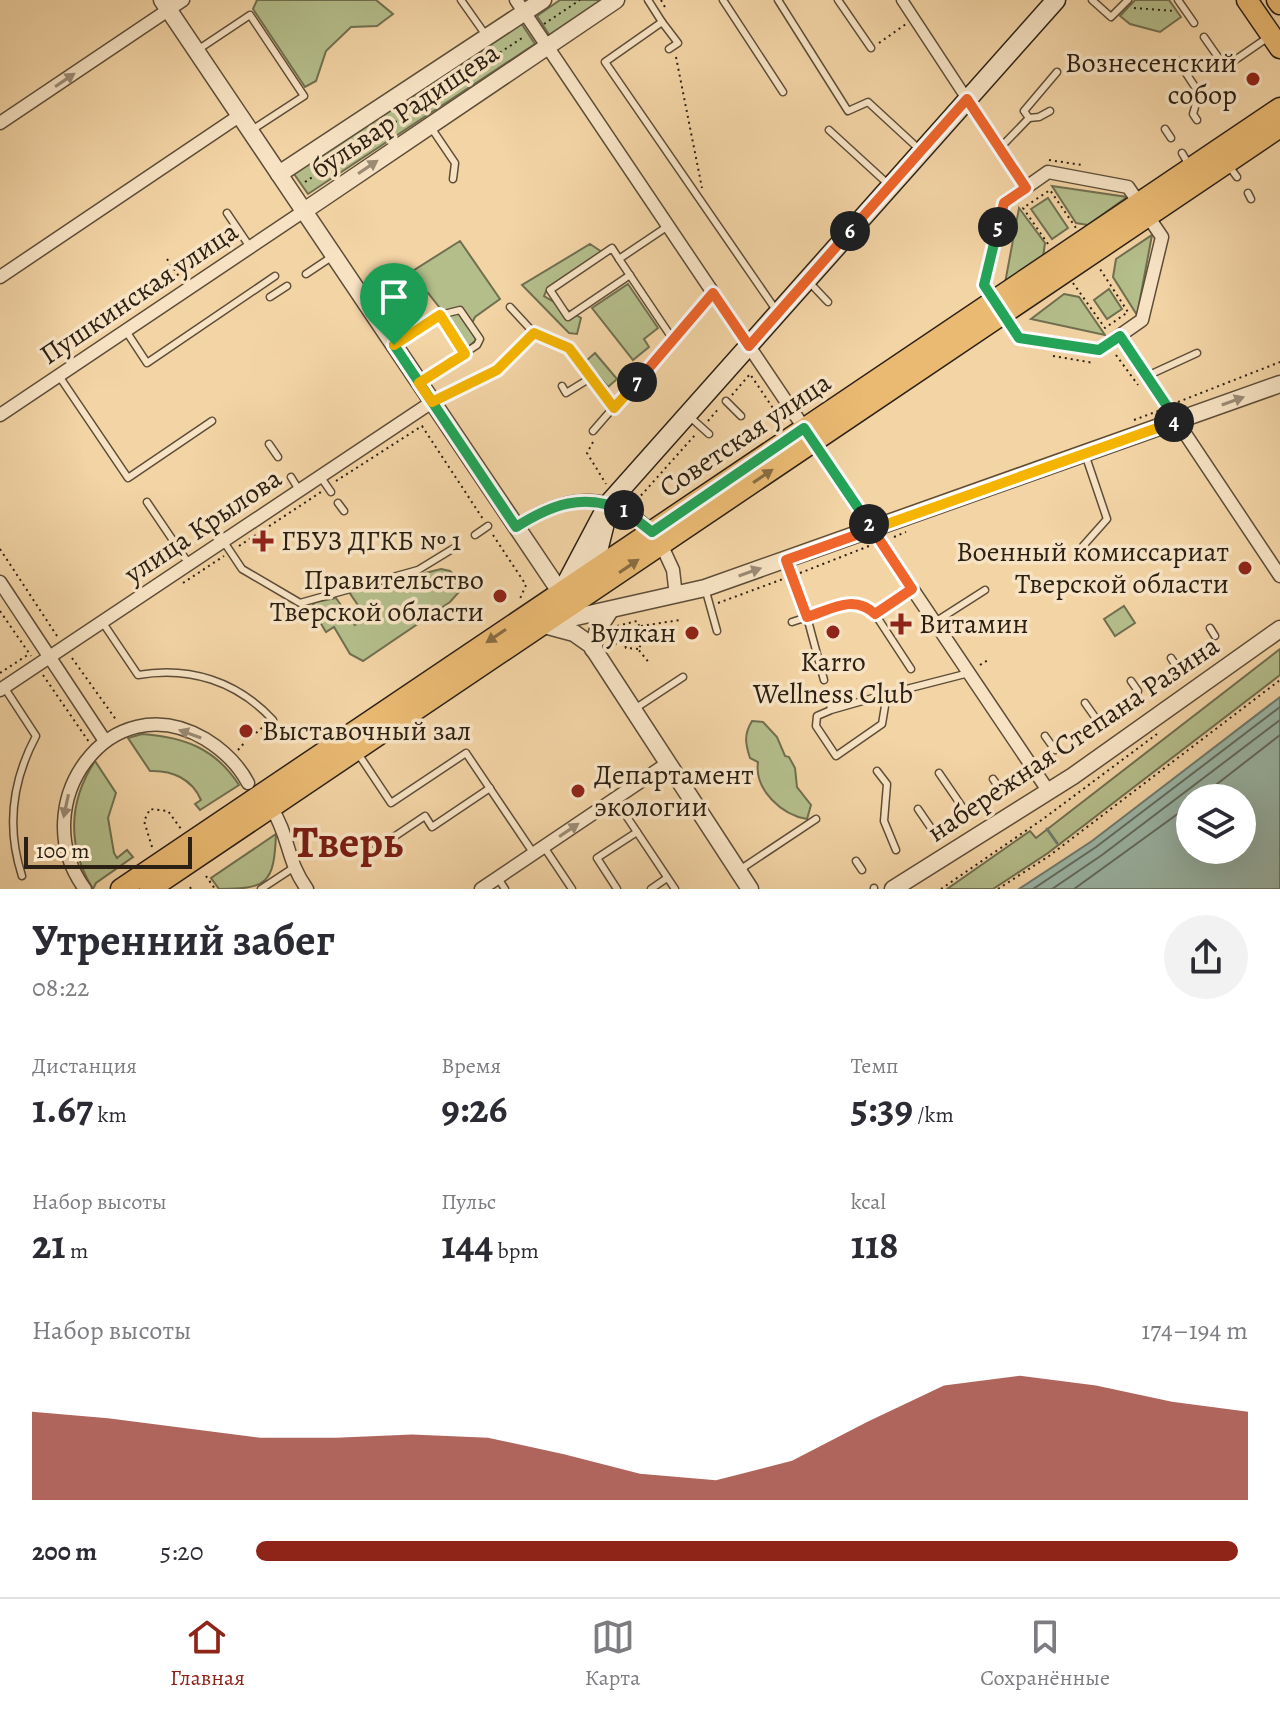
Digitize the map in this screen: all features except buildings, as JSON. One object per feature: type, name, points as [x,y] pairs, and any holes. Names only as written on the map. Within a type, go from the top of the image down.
[{"type":"main road","points":[[1247,0],[1275,42]]},
{"type":"main road","points":[[561,593],[607,495],[687,415],[749,346],[967,99],[1048,2]]},
{"type":"main road","name":"Советская улица","points":[[1144,210],[1186,161],[1224,158],[1280,108]]},
{"type":"main road","name":"Советская улица","points":[[150,889],[243,826],[257,797],[356,750],[583,597],[656,538],[802,433],[1224,158],[1280,127]]},
{"type":"main road","points":[[583,597],[595,570],[607,495]]},
{"type":"main road","name":"Советская улица","points":[[121,889],[595,570],[656,538]]},
{"type":"street","points":[[0,123],[165,5],[183,0]]},
{"type":"street","name":"бульвар Радищева","points":[[279,174],[487,37],[520,6],[543,0]]},
{"type":"street","name":"бульвар Радищева","points":[[304,211],[616,0]]},
{"type":"street","points":[[902,0],[1026,188]]},
{"type":"street","points":[[165,5],[561,593]]},
{"type":"street","points":[[520,6],[749,346],[802,433],[872,529],[1049,792]]},
{"type":"street","points":[[0,277],[239,116]]},
{"type":"street","points":[[1048,172],[1128,187],[1144,210],[1162,237],[1142,320],[1099,350],[1019,338],[984,285],[1004,203],[1048,172]]},
{"type":"street","name":"Пушкинская улица","points":[[0,415],[304,211]]},
{"type":"street","points":[[1120,336],[1280,576]]},
{"type":"street","points":[[543,624],[609,612],[705,588],[1280,384]]},
{"type":"street","name":"улица Крылова","points":[[2,689],[50,657],[61,642],[103,622],[432,402]]},
{"type":"street","points":[[516,527],[557,504],[607,495],[656,538],[673,570],[676,596]]},
{"type":"street","points":[[0,582],[105,741]]},
{"type":"street","points":[[593,649],[598,629],[609,612]]},
{"type":"street","points":[[543,624],[578,635],[593,649],[750,889]]},
{"type":"street","name":"набережная Степана Разина","points":[[893,889],[911,872],[1013,808],[1049,792],[1114,743],[1159,719],[1192,688],[1280,629]]},
{"type":"street","points":[[85,889],[67,856],[63,816],[74,779],[105,741],[142,726],[162,725],[187,731],[226,754],[257,797],[284,827],[293,868],[307,889]]},
{"type":"street","points":[[481,889],[501,884],[539,850],[668,763]]},
{"type":"lane","points":[[461,0],[487,37]]},
{"type":"lane","points":[[648,0],[678,43],[671,48]]},
{"type":"lane","points":[[723,0],[783,92]]},
{"type":"lane","points":[[778,0],[848,111],[868,102],[921,151]]},
{"type":"lane","points":[[838,0],[871,48]]},
{"type":"lane","points":[[1092,0],[1111,17],[1128,0]]},
{"type":"lane","points":[[1178,0],[1194,23]]},
{"type":"lane","points":[[196,51],[250,15],[304,96],[250,132]]},
{"type":"lane","points":[[662,22],[605,62],[778,313]]},
{"type":"lane","points":[[1204,37],[1225,67],[1275,42]]},
{"type":"lane","points":[[1178,61],[1199,93],[1193,114],[1197,120]]},
{"type":"lane","points":[[1029,118],[1024,111],[1057,72]]},
{"type":"lane","points":[[1000,148],[1029,118],[1050,111]]},
{"type":"lane","points":[[430,126],[455,163],[453,179]]},
{"type":"lane","points":[[1165,129],[1171,138]]},
{"type":"lane","points":[[829,130],[890,186]]},
{"type":"lane","points":[[227,213],[250,247]]},
{"type":"lane","points":[[619,259],[668,226]]},
{"type":"lane","points":[[630,275],[568,317],[550,290],[612,248],[619,259],[630,275],[674,341]]},
{"type":"lane","points":[[306,274],[334,256]]},
{"type":"lane","points":[[126,331],[147,363],[275,276]]},
{"type":"lane","points":[[807,280],[828,302]]},
{"type":"lane","points":[[270,297],[287,286]]},
{"type":"lane","points":[[593,431],[713,293]]},
{"type":"lane","points":[[510,307],[534,333],[569,348],[614,408]]},
{"type":"lane","points":[[394,345],[440,315],[460,310],[470,320],[480,339],[466,353]]},
{"type":"lane","points":[[432,402],[497,370],[534,333]]},
{"type":"lane","points":[[419,383],[486,344]]},
{"type":"lane","points":[[1147,376],[1197,353]]},
{"type":"lane","points":[[59,376],[128,478],[212,421]]},
{"type":"lane","points":[[562,386],[566,393],[592,377]]},
{"type":"lane","points":[[726,401],[741,416]]},
{"type":"lane","points":[[687,415],[709,434]]},
{"type":"lane","points":[[269,444],[278,457]]},
{"type":"lane","points":[[1083,546],[1107,519],[1085,454]]},
{"type":"lane","points":[[320,476],[331,492]]},
{"type":"lane","points":[[291,477],[299,490]]},
{"type":"lane","points":[[147,502],[189,564]]},
{"type":"lane","points":[[338,503],[344,511]]},
{"type":"lane","points":[[475,535],[488,526]]},
{"type":"lane","points":[[223,541],[242,569],[300,603],[418,570],[454,548]]},
{"type":"lane","points":[[786,560],[807,617],[824,680]]},
{"type":"lane","points":[[705,588],[717,631]]},
{"type":"lane","points":[[875,614],[912,589]]},
{"type":"lane","points":[[935,622],[985,590]]},
{"type":"lane","points":[[792,622],[854,601],[865,605],[875,614],[911,669]]},
{"type":"lane","points":[[103,622],[138,675],[178,672],[217,680],[248,697],[273,720]]},
{"type":"lane","points":[[1210,628],[1215,636]]},
{"type":"lane","points":[[887,694],[882,724],[836,756],[816,726],[817,716],[830,706],[887,694],[920,682],[969,673]]},
{"type":"lane","points":[[633,710],[683,677]]},
{"type":"lane","points":[[1131,681],[1138,691]]},
{"type":"lane","points":[[2,689],[36,736],[21,769],[13,804],[14,841],[22,876]]},
{"type":"lane","points":[[1085,703],[1097,720]]},
{"type":"lane","points":[[1045,736],[1055,750]]},
{"type":"lane","points":[[857,741],[863,750]]},
{"type":"lane","points":[[356,750],[391,803],[466,753],[490,788],[572,889]]},
{"type":"lane","points":[[877,771],[887,784],[884,821],[896,850]]},
{"type":"lane","points":[[939,773],[963,808]]},
{"type":"lane","points":[[993,779],[998,786]]},
{"type":"lane","points":[[373,851],[425,816],[432,827],[490,788]]},
{"type":"lane","points":[[615,799],[675,889]]},
{"type":"lane","points":[[918,809],[931,828]]},
{"type":"lane","points":[[738,871],[816,819]]},
{"type":"lane","points":[[617,889],[597,858],[637,832]]},
{"type":"lane","points":[[856,861],[862,870]]},
{"type":"lane","points":[[261,889],[293,868]]},
{"type":"lane","points":[[651,889],[667,878]]},
{"type":"path","points":[[305,182],[580,0]]},
{"type":"path","points":[[1121,7],[1166,12],[1185,10]]},
{"type":"path","points":[[871,48],[914,19]]},
{"type":"path","points":[[671,48],[698,161],[700,201]]},
{"type":"path","points":[[1052,249],[1023,208],[1050,190],[1079,232]]},
{"type":"path","points":[[167,259],[180,279]]},
{"type":"path","points":[[1070,279],[1105,328],[1128,312],[1095,262]]},
{"type":"path","points":[[440,315],[466,353]]},
{"type":"path","points":[[1113,352],[1139,388]]},
{"type":"path","points":[[637,500],[750,374],[802,433]]},
{"type":"path","points":[[593,431],[593,443],[587,453],[607,495]]},
{"type":"path","points":[[488,526],[526,585],[525,595],[518,603]]},
{"type":"path","points":[[0,549],[61,642],[42,645]]},
{"type":"path","points":[[0,611],[92,746]]},
{"type":"path","points":[[639,626],[680,620]]},
{"type":"path","points":[[638,649],[645,639],[637,621],[617,626],[626,648],[638,649],[650,664]]},
{"type":"path","points":[[0,673],[29,654]]},
{"type":"path","points":[[821,670],[868,659]]},
{"type":"path","points":[[998,889],[1049,856],[1280,680]]},
{"type":"path","points":[[941,889],[1043,819],[1159,719]]},
{"type":"path","points":[[256,733],[273,720]]},
{"type":"path","points":[[244,760],[237,751],[245,742]]},
{"type":"path","points":[[154,849],[144,830],[145,815],[150,809],[168,811],[181,830]]},
{"type":"path","points":[[206,876],[215,889]]},
{"type":"green space","points":[[257,0],[376,0],[393,14],[377,26],[351,27],[326,51],[316,81],[305,87],[253,9]]},
{"type":"green space","points":[[560,0],[604,0],[550,36],[537,16]]},
{"type":"green space","points":[[1135,0],[1169,0],[1181,17],[1160,32],[1130,24],[1120,16]]},
{"type":"green space","points":[[521,23],[535,44],[308,194],[292,171]]},
{"type":"green space","points":[[1052,186],[1127,197],[1088,225],[1076,223]]},
{"type":"green space","points":[[1048,198],[1068,228],[1052,239],[1031,209]]},
{"type":"green space","points":[[1019,208],[1045,243],[1043,257],[1005,283]]},
{"type":"green space","points":[[1152,235],[1137,315],[1113,277],[1116,259]]},
{"type":"green space","points":[[460,241],[500,299],[475,317],[470,327],[476,340],[466,349],[445,319],[450,315],[428,293],[415,298],[400,279]]},
{"type":"green space","points":[[590,244],[602,252],[547,289],[544,296],[581,318],[577,334],[569,333],[522,285]]},
{"type":"green space","points":[[628,284],[658,328],[644,339],[649,347],[633,360],[592,308]]},
{"type":"green space","points":[[1109,289],[1122,309],[1107,319],[1094,300]]},
{"type":"green space","points":[[1064,294],[1079,297],[1105,335],[1031,319]]},
{"type":"green space","points":[[595,353],[617,379],[608,387],[586,361]]},
{"type":"green space","points":[[441,569],[450,571],[458,579],[459,592],[450,602],[363,661],[350,654],[334,627],[326,632],[311,607],[316,602],[336,598],[355,625],[366,617],[349,592]]},
{"type":"green space","points":[[1124,606],[1135,623],[1115,636],[1104,619]]},
{"type":"green space","points":[[1280,649],[1280,675],[1048,853],[993,889],[947,889],[1030,831],[1036,838]]},
{"type":"green space","points":[[752,721],[763,722],[777,737],[785,756],[789,757],[795,768],[797,787],[811,805],[807,819],[779,807],[765,791],[760,782],[758,762],[750,758],[747,748],[747,734]]},
{"type":"green space","points":[[142,734],[172,738],[209,753],[239,785],[200,810],[195,804],[201,800],[187,781],[166,772],[150,771],[128,738]]},
{"type":"green space","points":[[95,761],[116,793],[108,818],[114,853],[117,858],[127,850],[133,857],[96,883],[93,889],[79,857],[74,825],[80,792]]},
{"type":"green space","points":[[276,834],[273,863],[265,880],[248,887],[219,889],[211,878]]},
{"type":"water","points":[[1280,697],[1280,889],[1019,889],[1092,841]]},
{"type":"waterway","points":[[1047,829],[1057,843]]},
{"type":"place","name":"Вознесенский собор","points":[[1253,79]]},
{"type":"place","name":"ГБУЗ ДГКБ № 1","points":[[263,541]]},
{"type":"place","name":"Военный комиссариат Тверской области","points":[[1245,568]]},
{"type":"place","name":"Правительство Тверской области","points":[[500,596]]},
{"type":"place","name":"Витамин","points":[[901,624]]},
{"type":"place","name":"Karro Wellness Club","points":[[833,632]]},
{"type":"place","name":"Вулкан","points":[[692,633]]},
{"type":"place","name":"Выставочный зал","points":[[246,731]]},
{"type":"place","name":"Департамент экологии","points":[[578,791]]},
{"type":"district","name":"Тверь","points":[[348,842]]},
{"type":"route","points":[[394,345],[440,315],[465,354],[428,379],[419,383],[432,402],[442,400],[497,370],[534,333],[549,336],[559,345],[569,348],[614,408],[713,293],[749,346],[967,99],[1026,188],[1004,203],[984,285],[1019,338],[1099,350],[1120,336],[1177,421],[872,529],[786,560],[807,617],[854,601],[875,614],[912,589],[872,529],[867,520],[804,428],[652,532],[623,510],[608,504],[584,501],[545,508],[516,527],[394,345]]}]
